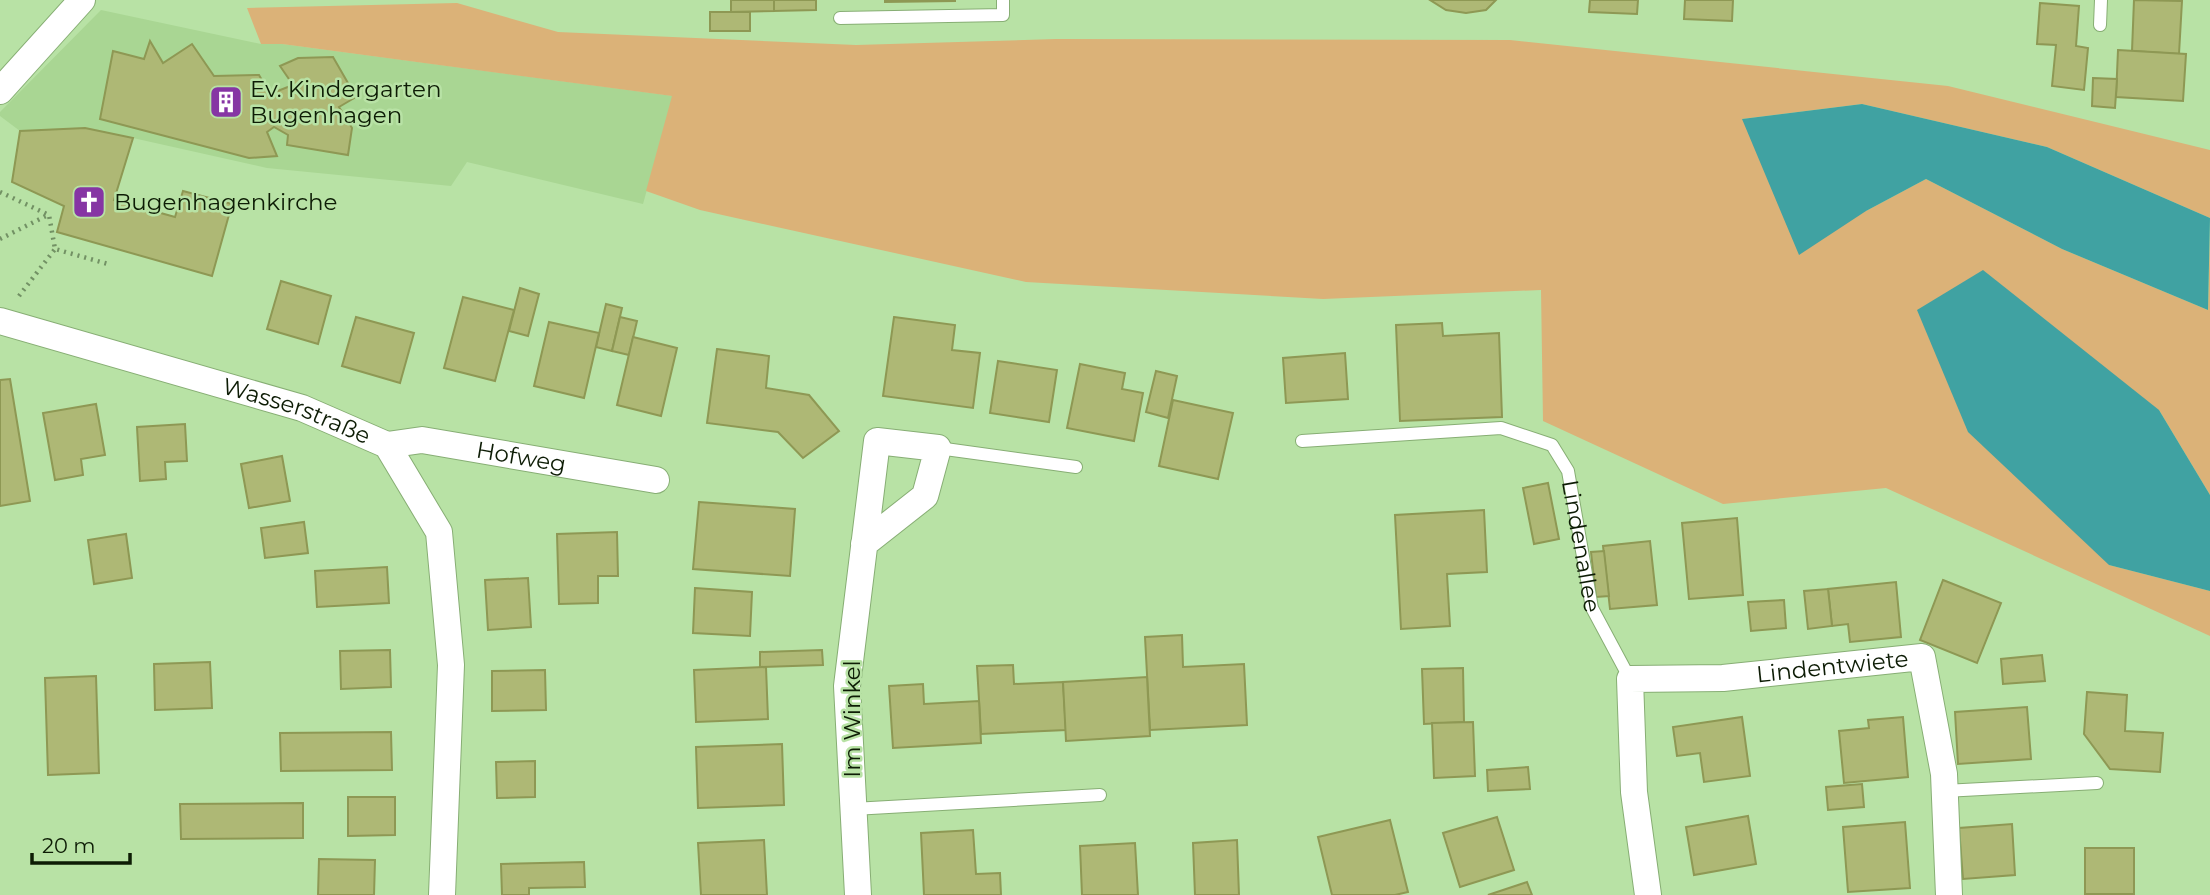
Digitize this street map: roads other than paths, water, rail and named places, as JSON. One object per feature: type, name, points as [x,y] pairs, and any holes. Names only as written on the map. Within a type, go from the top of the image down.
[{"type":"street","points":[[4,83],[82,0]]},
{"type":"street","name":"Wasserstraße","points":[[0,321],[302,408],[387,445],[439,532],[451,665],[442,895]]},
{"type":"street","name":"Hofweg","points":[[387,445],[422,440],[656,480]]},
{"type":"street","name":"Im Winkel","points":[[858,895],[846,686],[877,441],[938,448]]},
{"type":"street","points":[[864,544],[925,496],[938,448]]},
{"type":"street","name":"Lindentwiete","points":[[1630,680],[1723,678],[1922,657],[1944,792],[1948,895]]},
{"type":"street","name":"Lindenallee","points":[[1630,680],[1634,792],[1648,895]]},
{"type":"lane","points":[[840,18],[1003,15],[1003,0]]},
{"type":"lane","points":[[2100,25],[2101,0]]},
{"type":"lane","name":"Lindenallee","points":[[1302,441],[1501,428],[1552,446],[1568,471],[1592,608],[1630,680]]},
{"type":"lane","points":[[938,448],[1076,467]]},
{"type":"lane","points":[[1944,792],[2098,783]]},
{"type":"lane","points":[[853,809],[1100,795]]},
{"type":"water","points":[[1862,104],[2047,147],[2210,218],[2208,310],[2062,249],[1926,179],[1866,211],[1799,255],[1742,119]]},
{"type":"water","points":[[1983,270],[2159,410],[2210,495],[2210,591],[2109,565],[1968,432],[1917,310]]},
{"type":"place","name":"Ev. Kindergarten Bugenhagen","points":[[226,102]]},
{"type":"place","name":"Bugenhagenkirche","points":[[89,202]]}]
